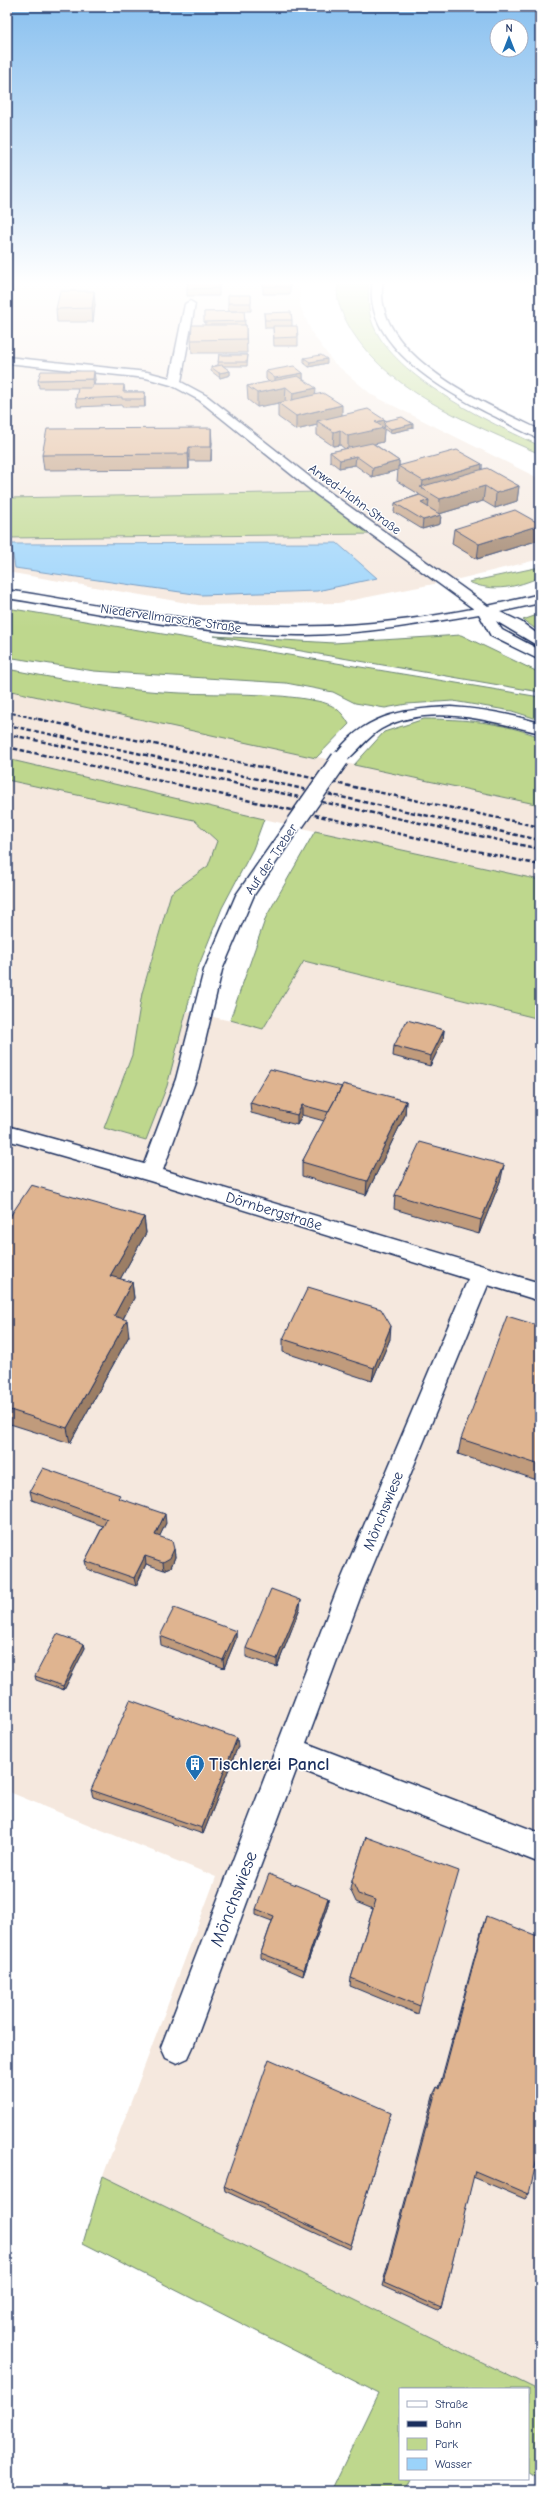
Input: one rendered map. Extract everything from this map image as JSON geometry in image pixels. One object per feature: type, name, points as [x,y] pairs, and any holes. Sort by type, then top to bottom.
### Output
[{"type":"street","name":"Arwed-Hahn-Straße","points":[[200,397],[321,492],[483,609]]},
{"type":"street","points":[[465,397],[491,411],[540,434]]},
{"type":"street","points":[[483,609],[540,585]]},
{"type":"street","name":"Niedervellmarsche Straße","points":[[7,594],[203,625],[296,631],[378,627],[483,609]]},
{"type":"street","points":[[483,609],[514,606],[540,598]]},
{"type":"street","points":[[483,609],[516,625],[540,643]]},
{"type":"street","points":[[483,609],[496,633],[540,656]]},
{"type":"street","name":"Auf der Treber","points":[[152,1174],[186,1079],[213,970],[245,895],[340,759],[365,732],[382,723],[412,714],[442,712],[473,713],[540,728]]},
{"type":"street","name":"Dörnbergstraße","points":[[7,1133],[152,1174],[540,1292]]},
{"type":"street","name":"Mönchswiese","points":[[178,2047],[352,1587],[481,1274]]},
{"type":"street","points":[[290,1751],[540,1848]]},
{"type":"shaded area","points":[[11,397],[375,397],[540,479],[540,559],[459,579],[338,603],[199,605],[7,572],[7,417]]},
{"type":"shaded area","points":[[7,690],[540,805],[540,880],[315,831],[7,759]]},
{"type":"shaded area","points":[[7,780],[194,820],[217,841],[208,866],[171,893],[142,993],[132,1055],[104,1128],[146,1140],[167,1086],[186,1011],[263,1028],[304,961],[540,1019],[540,2391],[103,2176],[216,1877],[7,1791]]},
{"type":"green space","points":[[422,397],[445,397],[496,425],[540,446],[540,454],[485,430]]},
{"type":"green space","points":[[321,492],[379,534],[7,538],[7,498]]},
{"type":"green space","points":[[540,567],[540,577],[514,586],[496,588],[469,582]]},
{"type":"green space","points":[[7,608],[540,697],[540,720],[512,711],[453,701],[407,704],[385,708],[355,703],[333,692],[286,683],[94,671],[7,657]]},
{"type":"green space","points":[[540,614],[540,632],[523,620]]},
{"type":"green space","points":[[461,635],[540,673],[540,692],[214,636],[334,643]]},
{"type":"green space","points":[[7,669],[72,681],[137,690],[181,693],[266,695],[300,698],[323,702],[336,708],[340,711],[349,724],[316,758],[7,690]]},
{"type":"green space","points":[[424,719],[483,722],[511,728],[540,737],[540,805],[354,765],[384,732]]},
{"type":"green space","points":[[7,759],[264,819],[253,849],[222,908],[197,970],[167,1086],[146,1140],[104,1128],[132,1055],[142,993],[171,893],[208,866],[217,841],[194,820],[7,780]]},
{"type":"green space","points":[[315,831],[540,880],[540,1019],[304,961],[263,1029],[230,1020],[266,917]]},
{"type":"green space","points":[[103,2176],[540,2391],[540,2479],[529,2474],[529,2388],[399,2388],[399,2480],[412,2480],[406,2491],[331,2491],[378,2393],[83,2243]]},
{"type":"water","points":[[337,543],[377,578],[317,591],[201,595],[15,568],[11,544]]},
{"type":"building","points":[[76,397],[144,397],[144,399],[122,399],[122,397],[76,399]]},
{"type":"building","points":[[307,397],[329,397],[342,405],[296,416],[278,403]]},
{"type":"building","points":[[368,409],[385,420],[375,422],[384,428],[348,436],[340,430],[334,432],[317,421]]},
{"type":"building","points":[[402,417],[413,424],[391,429],[384,425],[385,421]]},
{"type":"building","points":[[211,428],[211,447],[189,447],[188,454],[42,455],[47,429]]},
{"type":"building","points":[[372,443],[399,461],[373,468],[356,456],[340,460],[330,452]]},
{"type":"building","points":[[457,450],[482,464],[423,481],[398,466]]},
{"type":"building","points":[[487,468],[519,486],[496,493],[485,486],[440,499],[420,487]]},
{"type":"building","points":[[420,495],[429,500],[421,503],[441,515],[423,520],[395,503]]},
{"type":"building","points":[[515,510],[540,525],[479,544],[454,529]]},
{"type":"building","points":[[407,1020],[444,1030],[431,1056],[394,1046]]},
{"type":"building","points":[[270,1069],[342,1087],[328,1112],[302,1105],[297,1115],[250,1103]]},
{"type":"building","points":[[343,1084],[406,1101],[367,1181],[302,1162]]},
{"type":"building","points":[[420,1142],[504,1165],[481,1220],[395,1195]]},
{"type":"building","points":[[31,1185],[144,1217],[110,1276],[132,1282],[114,1316],[127,1320],[67,1428],[7,1409],[7,1221]]},
{"type":"building","points":[[308,1287],[381,1309],[391,1326],[374,1368],[283,1339]]},
{"type":"building","points":[[507,1316],[540,1326],[540,1465],[461,1439]]},
{"type":"building","points":[[43,1468],[120,1495],[118,1498],[165,1514],[155,1535],[172,1541],[174,1549],[170,1558],[163,1562],[145,1556],[134,1578],[85,1561],[107,1519],[30,1491]]},
{"type":"building","points":[[271,1589],[301,1600],[277,1659],[246,1648]]},
{"type":"building","points":[[174,1608],[236,1631],[223,1660],[160,1636]]},
{"type":"building","points":[[57,1634],[84,1644],[63,1686],[35,1676]]},
{"type":"building","points":[[130,1700],[237,1738],[202,1828],[91,1790]]},
{"type":"building","points":[[366,1837],[459,1871],[420,2006],[351,1978],[376,1900],[358,1894],[352,1881]]},
{"type":"building","points":[[269,1874],[328,1898],[304,1970],[261,1953],[274,1916],[256,1909]]},
{"type":"building","points":[[486,1916],[540,1937],[540,2146],[529,2194],[475,2171],[441,2308],[384,2283],[437,2087],[440,2089]]},
{"type":"building","points":[[269,2059],[391,2112],[351,2245],[224,2186]]},
{"type":"railway","points":[[7,712],[43,720]]},
{"type":"railway","points":[[38,719],[540,827]]},
{"type":"railway","points":[[7,725],[540,840]]},
{"type":"railway","points":[[7,734],[540,849]]},
{"type":"railway","points":[[7,747],[540,865]]},
{"type":"place","name":"Tischlerei Pancl","points":[[195,1781]]}]
